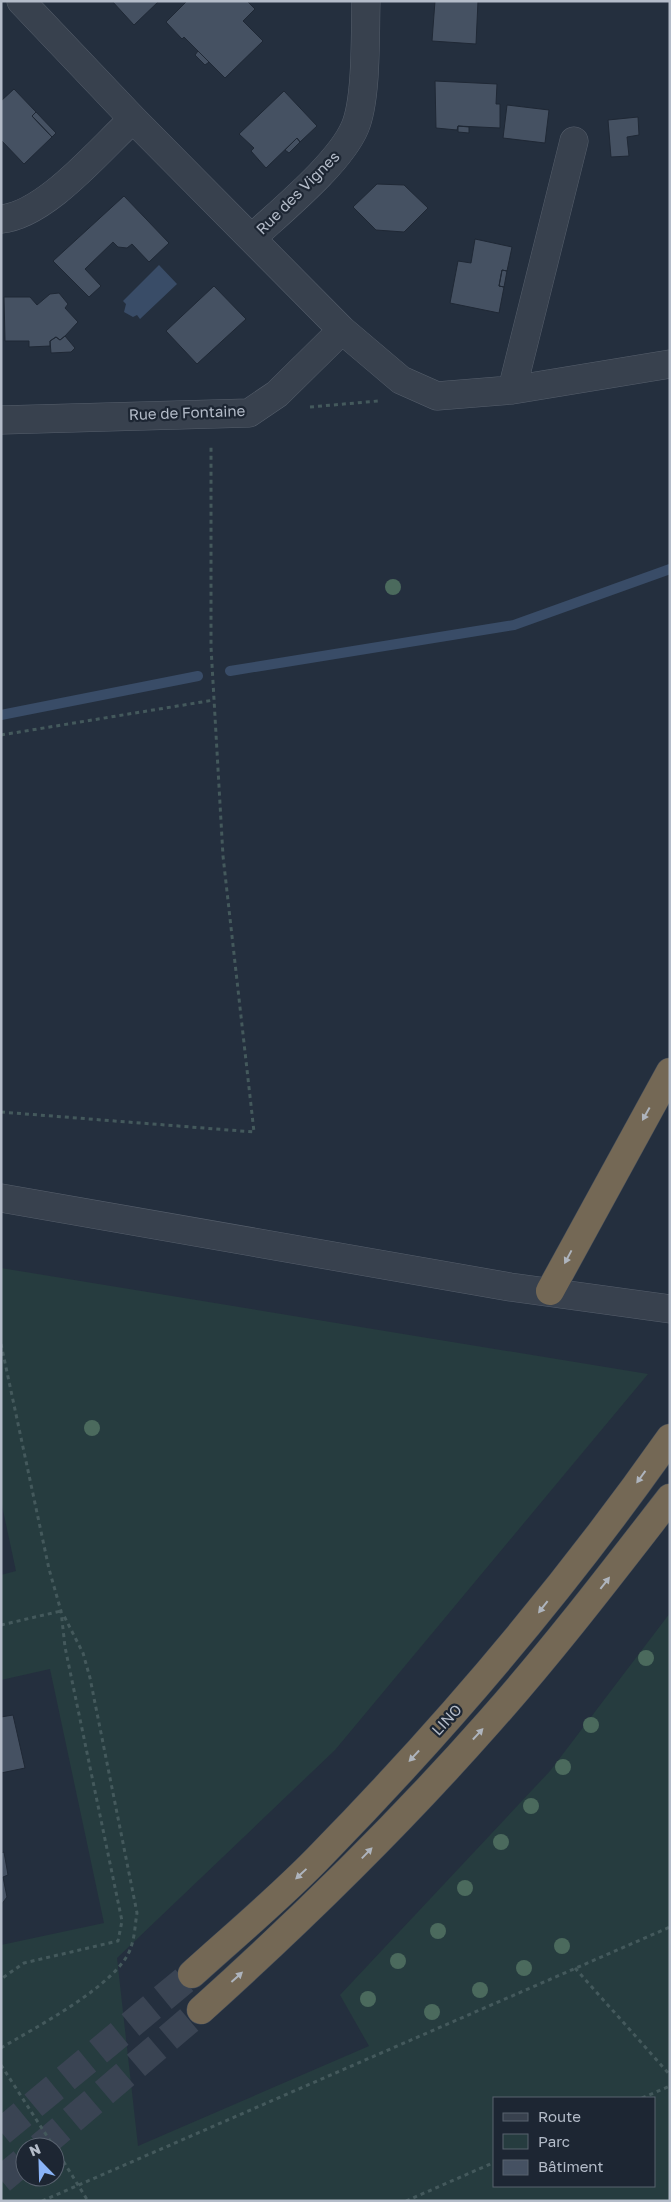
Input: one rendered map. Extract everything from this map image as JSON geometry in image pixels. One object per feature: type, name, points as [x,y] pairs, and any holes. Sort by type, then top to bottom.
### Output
[{"type":"highway","points":[[550,1292],[670,1072]]},
{"type":"highway","name":"LINO","points":[[192,1974],[322,1854],[463,1704],[592,1544],[670,1438]]},
{"type":"highway","points":[[201,2010],[349,1870],[476,1736],[554,1646],[670,1498]]},
{"type":"street","points":[[21,1],[133,119],[342,330],[401,380],[437,396],[512,390],[670,364]]},
{"type":"street","name":"Rue des Vignes","points":[[252,238],[340,153],[356,126],[361,102],[366,1]]},
{"type":"street","points":[[1,218],[14,218],[48,200],[133,119]]},
{"type":"street","points":[[512,390],[555,210],[574,142]]},
{"type":"street","name":"Rue de Fontaine","points":[[1,420],[249,413],[277,394],[342,330]]},
{"type":"street","points":[[1,1198],[510,1287],[670,1309]]},
{"type":"path","points":[[308,408],[387,400]]},
{"type":"path","points":[[1,1112],[254,1132],[223,856],[211,647],[211,414]]},
{"type":"path","points":[[1,735],[214,700]]},
{"type":"path","points":[[1,1344],[49,1569],[61,1611],[65,1648],[122,1921],[118,1941],[24,1964],[1,1979]]},
{"type":"path","points":[[1,1626],[61,1611]]},
{"type":"path","points":[[1,2048],[90,1993],[118,1967],[131,1948],[137,1913],[90,1678],[83,1653],[61,1611]]},
{"type":"path","points":[[42,2201],[670,1927]]},
{"type":"path","points":[[575,1968],[670,2075]]},
{"type":"path","points":[[1,2065],[48,2137]]},
{"type":"path","points":[[644,2097],[670,2086]]},
{"type":"path","points":[[65,2163],[88,2201]]},
{"type":"path","points":[[406,2201],[493,2163]]},
{"type":"green space","points":[[1,1268],[648,1374],[335,1750],[117,1958],[138,2146],[369,2046],[340,1995],[550,1771],[670,1613],[670,2201],[1,2201],[1,1945],[104,1923],[50,1669],[1,1680],[1,1575],[16,1571],[1,1501]]},
{"type":"water","points":[[159,265],[177,284],[140,319],[137,315],[133,317],[124,312],[126,304],[123,301]]},
{"type":"building","points":[[112,1],[159,1],[134,25]]},
{"type":"building","points":[[187,1],[247,1],[255,9],[243,21],[263,41],[225,78],[184,37],[182,39],[166,22]]},
{"type":"building","points":[[435,1],[478,1],[476,44],[432,41]]},
{"type":"building","points":[[198,51],[209,62],[205,65],[195,55]]},
{"type":"building","points":[[435,81],[497,84],[496,104],[500,104],[500,128],[458,126],[457,130],[436,128]]},
{"type":"building","points":[[14,89],[36,112],[32,116],[52,137],[24,164],[1,140],[1,101]]},
{"type":"building","points":[[284,91],[317,126],[300,142],[297,138],[266,168],[251,151],[254,148],[239,134]]},
{"type":"building","points":[[507,105],[549,110],[545,143],[503,138]]},
{"type":"building","points":[[36,112],[56,133],[52,137],[32,116]]},
{"type":"building","points":[[638,117],[639,135],[627,137],[629,156],[611,157],[608,120]]},
{"type":"building","points":[[458,126],[469,127],[469,133],[458,132]]},
{"type":"building","points":[[297,138],[300,142],[289,153],[285,150]]},
{"type":"building","points":[[377,184],[404,185],[428,208],[404,232],[376,230],[353,207]]},
{"type":"building","points":[[124,196],[169,243],[149,262],[132,244],[127,248],[118,247],[113,242],[85,269],[101,286],[89,297],[53,261]]},
{"type":"building","points":[[475,239],[512,247],[507,271],[502,270],[499,286],[504,287],[499,313],[450,303],[458,261],[471,263]]},
{"type":"building","points":[[502,270],[507,271],[504,287],[499,286]]},
{"type":"building","points":[[214,286],[246,319],[197,364],[166,331]]},
{"type":"building","points":[[59,293],[68,304],[65,308],[78,322],[65,336],[60,340],[56,337],[50,341],[50,346],[29,347],[29,341],[5,341],[4,297],[30,297],[37,305],[50,294]]},
{"type":"building","points":[[65,336],[75,348],[71,352],[51,353],[50,341],[56,337],[60,340]]},
{"type":"building","points":[[13,1715],[25,1768],[1,1773],[1,1717]]},
{"type":"building","points":[[4,1852],[8,1875],[3,1877],[7,1897],[1,1905],[1,1853]]},
{"type":"waterway","points":[[230,671],[514,625],[670,569]]},
{"type":"waterway","points":[[1,715],[198,676]]},
{"type":"tunnel","points":[[1,2132],[192,1974]]},
{"type":"tunnel","points":[[52,2137],[201,2010]]},
{"type":"tunnel","points":[[1,2180],[15,2168]]}]
